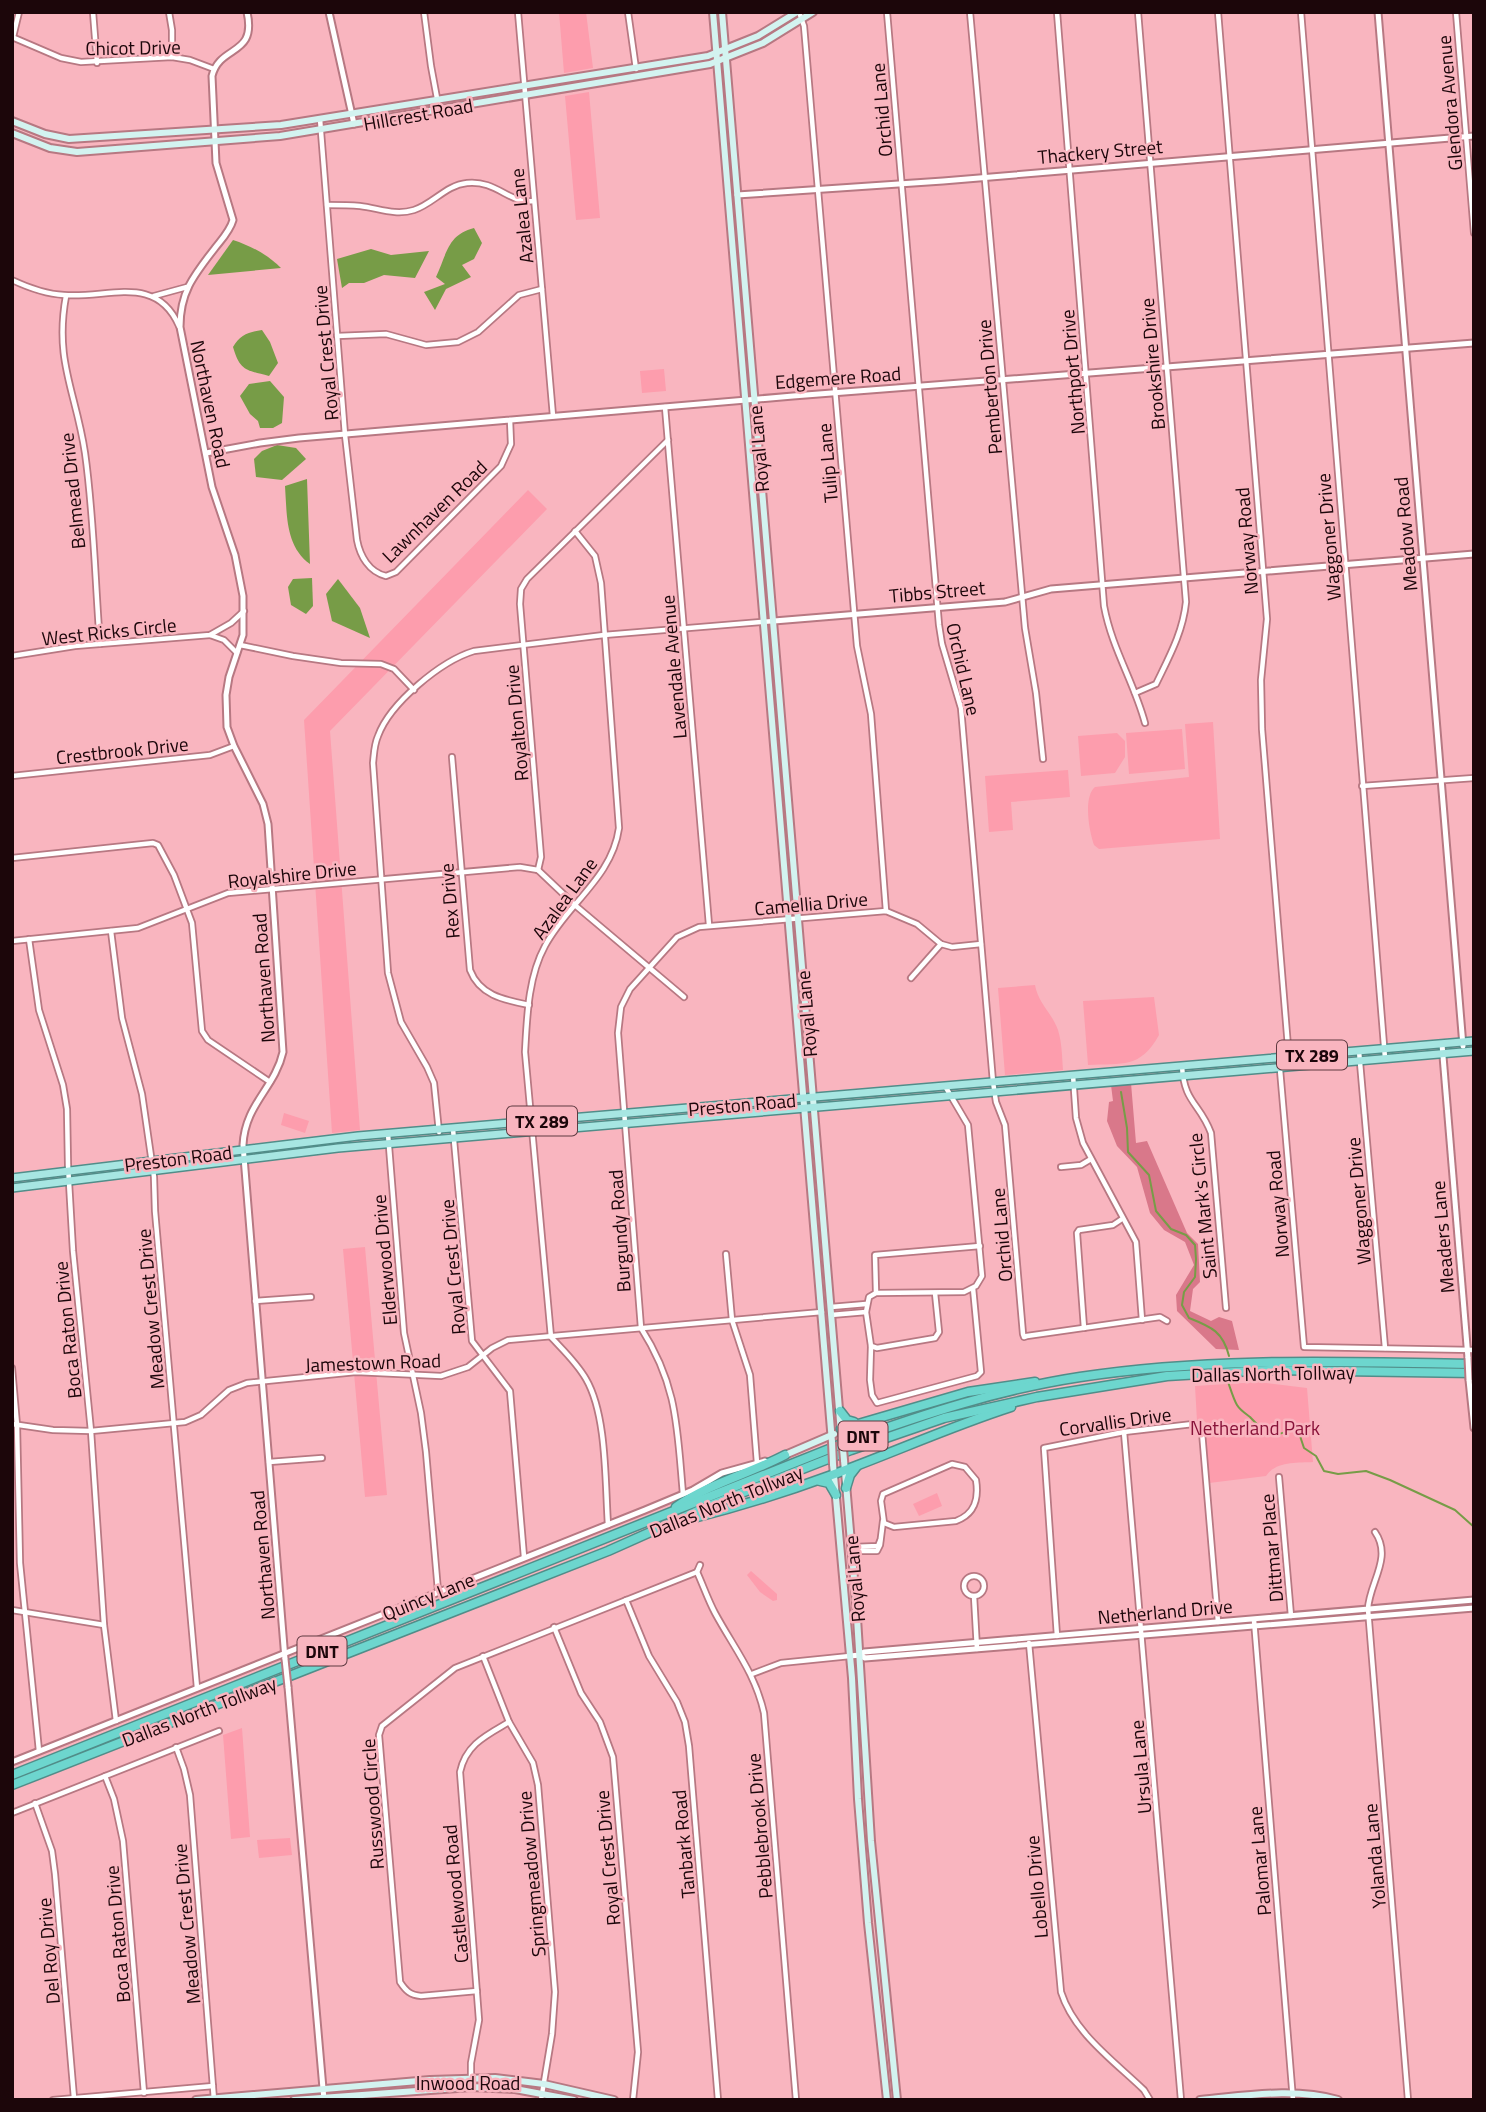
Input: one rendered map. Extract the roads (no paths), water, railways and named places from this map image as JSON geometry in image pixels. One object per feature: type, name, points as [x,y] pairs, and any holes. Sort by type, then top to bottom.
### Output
[{"type":"highway","name":"Dallas North Tollway","points":[[12,1775],[849,1441],[970,1402],[1069,1379],[1163,1367],[1242,1362],[1471,1361]]},
{"type":"highway","name":"Dallas North Tollway","points":[[12,1784],[582,1561],[711,1505],[887,1436],[954,1415],[1135,1379],[1235,1371],[1472,1376]]},
{"type":"highway","points":[[841,1433],[857,1422],[968,1392],[1069,1379]]},
{"type":"highway","points":[[668,1524],[746,1504],[817,1480],[1037,1397]]},
{"type":"highway","points":[[840,1411],[847,1420],[857,1422]]},
{"type":"highway","points":[[665,1515],[713,1485],[765,1466],[785,1455]]},
{"type":"highway","points":[[846,1488],[850,1475],[859,1464]]},
{"type":"highway","points":[[817,1480],[830,1483],[836,1495]]},
{"type":"main road","name":"Royal Lane","points":[[713,12],[846,1601],[864,1866],[887,2100]]},
{"type":"main road","name":"Royal Lane","points":[[722,12],[852,1547],[873,1865],[897,2100]]},
{"type":"main road","name":"Hillcrest Road","points":[[12,121],[45,134],[69,139],[214,131],[351,115],[717,53],[800,15],[813,12]]},
{"type":"main road","name":"Hillcrest Road","points":[[12,133],[50,148],[77,152],[214,142],[321,129],[718,62],[759,46],[800,15]]},
{"type":"main road","points":[[736,293],[746,293]]},
{"type":"main road","points":[[754,511],[764,510]]},
{"type":"main road","points":[[776,777],[786,776]]},
{"type":"main road","name":"Preston Road","points":[[12,1178],[388,1133],[1474,1041]]},
{"type":"main road","name":"Preston Road","points":[[12,1188],[338,1148],[1474,1051]]},
{"type":"main road","points":[[900,1090],[900,1099]]},
{"type":"main road","points":[[711,1107],[713,1116]]},
{"type":"main road","points":[[672,1110],[673,1119]]},
{"type":"main road","points":[[338,1138],[338,1148]]},
{"type":"main road","points":[[810,1177],[820,1176]]},
{"type":"main road","points":[[812,1201],[822,1200]]},
{"type":"main road","points":[[817,1265],[827,1264]]},
{"type":"main road","points":[[822,1312],[831,1311]]},
{"type":"main road","name":"Quincy Lane","points":[[785,1455],[841,1433]]},
{"type":"main road","points":[[841,1547],[852,1547]]},
{"type":"main road","points":[[846,1601],[856,1602]]},
{"type":"main road","points":[[855,1745],[864,1745]]},
{"type":"main road","points":[[864,1866],[873,1865]]},
{"type":"main road","points":[[879,2016],[888,2015]]},
{"type":"main road","name":"Inwood Road","points":[[196,2100],[471,2078],[544,2084],[614,2100]]},
{"type":"main road","name":"Inwood Road","points":[[294,2100],[471,2087],[515,2088],[542,2096],[573,2100]]},
{"type":"main road","points":[[1200,2100],[1292,2096],[1338,2100]]},
{"type":"street","points":[[13,37],[19,12]]},
{"type":"street","points":[[93,12],[97,63]]},
{"type":"street","points":[[169,12],[172,57]]},
{"type":"street","points":[[214,69],[221,60],[244,44],[249,27],[247,12]]},
{"type":"street","points":[[329,12],[354,124]]},
{"type":"street","points":[[424,12],[440,110]]},
{"type":"street","name":"Azalea Lane","points":[[518,12],[553,416]]},
{"type":"street","points":[[628,12],[637,77]]},
{"type":"street","name":"Orchid Lane","points":[[887,12],[938,607],[942,644],[961,708],[993,1082],[1005,1125],[1024,1337],[1084,1328]]},
{"type":"street","name":"Pemberton Drive","points":[[970,12],[1027,649],[1039,713],[1042,759]]},
{"type":"street","name":"Northport Drive","points":[[1057,12],[1102,585],[1108,627],[1145,723]]},
{"type":"street","name":"Brookshire Drive","points":[[1135,693],[1156,684],[1176,644],[1185,614],[1138,12]]},
{"type":"street","name":"Norway Road","points":[[1218,12],[1267,619],[1261,680],[1262,729],[1290,1067]]},
{"type":"street","name":"Waggoner Drive","points":[[1301,12],[1385,1059]]},
{"type":"street","name":"Meadow Road","points":[[1378,12],[1463,1052]]},
{"type":"street","name":"Glendora Avenue","points":[[1456,12],[1474,233]]},
{"type":"street","name":"Tulip Lane","points":[[800,15],[818,189],[854,614],[859,658],[871,714],[886,911]]},
{"type":"street","name":"Chicot Drive","points":[[13,37],[70,60],[97,63],[172,57],[214,69]]},
{"type":"street","name":"Northaven Road","points":[[214,69],[214,142],[218,171],[233,220],[227,233],[187,287],[182,302],[180,327],[216,502],[235,555],[244,610],[240,645],[229,677],[225,703],[227,727],[266,814],[284,1046],[278,1068],[248,1116],[243,1150],[324,2098]]},
{"type":"street","name":"Royal Crest Drive","points":[[320,119],[345,435],[358,547],[366,562],[381,575]]},
{"type":"street","name":"Thackery Street","points":[[728,196],[1474,136]]},
{"type":"street","points":[[327,205],[350,205],[391,212],[408,211],[423,206],[449,189],[465,183],[488,185],[517,200],[533,201]]},
{"type":"street","points":[[12,280],[44,292],[66,296],[121,292],[153,296],[187,287]]},
{"type":"street","points":[[337,336],[386,334],[426,345],[458,342],[478,332],[519,295],[542,289]]},
{"type":"street","name":"Belmead Drive","points":[[66,296],[61,344],[86,457],[100,644]]},
{"type":"street","points":[[153,296],[170,310],[180,327]]},
{"type":"street","name":"Edgemere Road","points":[[206,453],[260,443],[553,416],[1474,343]]},
{"type":"street","name":"Lavendale Avenue","points":[[665,407],[709,925]]},
{"type":"street","name":"Lawnhaven Road","points":[[381,575],[396,572],[501,466],[511,444],[510,420]]},
{"type":"street","name":"Royalton Drive","points":[[538,870],[541,857],[520,604],[523,584],[668,440]]},
{"type":"street","name":"Azalea Lane","points":[[551,1337],[525,1052],[529,1005],[534,976],[544,946],[605,867],[614,849],[619,828],[598,563],[592,550],[575,531]]},
{"type":"street","name":"Tibbs Street","points":[[414,690],[431,673],[458,656],[486,649],[604,635],[1005,602],[1051,589],[1474,554]]},
{"type":"street","name":"West Ricks Circle","points":[[12,656],[100,644],[210,635],[232,623],[244,610]]},
{"type":"street","points":[[210,635],[223,640],[237,653]]},
{"type":"street","points":[[240,645],[329,662],[381,664],[394,669],[414,690],[386,720],[375,743],[373,763],[391,990],[401,1022],[431,1074],[436,1092],[440,1139]]},
{"type":"street","name":"Crestbrook Drive","points":[[12,776],[211,755],[234,747]]},
{"type":"street","name":"Rex Drive","points":[[452,757],[472,976],[483,990],[496,997],[529,1005]]},
{"type":"street","points":[[1362,786],[1474,778]]},
{"type":"street","points":[[12,858],[153,843],[161,848],[193,930],[202,1031],[208,1040],[270,1082]]},
{"type":"street","name":"Royalshire Drive","points":[[12,941],[138,928],[228,893],[520,867],[538,870]]},
{"type":"street","points":[[538,870],[684,998]]},
{"type":"street","name":"Camellia Drive","points":[[650,968],[677,937],[690,929],[709,925],[886,911],[917,924],[941,944]]},
{"type":"street","name":"Meadow Crest Drive","points":[[111,931],[119,1002],[142,1094],[153,1171],[197,1688]]},
{"type":"street","name":"Boca Raton Drive","points":[[29,940],[39,1010],[63,1086],[67,1110],[68,1171],[76,1283],[91,1431],[104,1625],[116,1721]]},
{"type":"street","points":[[911,978],[941,944],[952,947],[981,944]]},
{"type":"street","name":"Burgundy Road","points":[[650,968],[630,989],[619,1015],[624,1114],[641,1328],[670,1385],[676,1417],[683,1494]]},
{"type":"street","name":"Meaders Lane","points":[[1441,1044],[1471,1361],[1474,1428]]},
{"type":"street","name":"Waggoner Drive","points":[[1359,1051],[1385,1348]]},
{"type":"street","name":"Norway Road","points":[[1279,1058],[1304,1348],[1385,1348]]},
{"type":"street","name":"Saint Mark's Circle","points":[[1182,1066],[1188,1098],[1206,1119],[1211,1133],[1226,1308]]},
{"type":"street","points":[[1069,1075],[1077,1124],[1091,1159],[1107,1184],[1122,1219],[1136,1242],[1142,1320]]},
{"type":"street","points":[[945,1086],[968,1125],[982,1276],[973,1289],[964,1293],[876,1293],[869,1297],[866,1312],[871,1346],[871,1387],[877,1403],[977,1376],[981,1369],[973,1289]]},
{"type":"street","name":"Royal Crest Drive","points":[[453,1129],[472,1341],[506,1385],[511,1398],[524,1557]]},
{"type":"street","name":"Elderwood Drive","points":[[388,1133],[404,1333],[421,1413],[438,1591]]},
{"type":"street","points":[[1061,1167],[1081,1166],[1091,1159]]},
{"type":"street","points":[[1122,1219],[1113,1225],[1079,1230],[1077,1233],[1084,1328],[1160,1317],[1167,1321]]},
{"type":"street","points":[[876,1293],[875,1255],[980,1246]]},
{"type":"street","points":[[726,1254],[732,1320],[750,1375],[757,1463]]},
{"type":"street","points":[[871,1346],[877,1348],[935,1338],[939,1332],[935,1293]]},
{"type":"street","points":[[255,1301],[311,1297]]},
{"type":"street","points":[[831,1311],[866,1304]]},
{"type":"street","points":[[831,1311],[866,1312]]},
{"type":"street","name":"Jamestown Road","points":[[14,1425],[91,1431],[174,1423],[201,1415],[223,1395],[238,1386],[356,1372],[449,1374],[468,1367],[503,1342],[822,1312]]},
{"type":"street","points":[[551,1337],[580,1370],[596,1403],[608,1525]]},
{"type":"street","points":[[1385,1348],[1470,1350]]},
{"type":"street","points":[[12,1368],[19,1549],[39,1751]]},
{"type":"street","name":"Corvallis Drive","points":[[1057,1636],[1043,1451],[1047,1446],[1124,1432],[1193,1424],[1202,1432],[1218,1622]]},
{"type":"street","name":"Ursula Lane","points":[[1124,1432],[1181,2100]]},
{"type":"street","name":"Quincy Lane","points":[[12,1762],[285,1651],[608,1525],[683,1494],[722,1473],[785,1455]]},
{"type":"street","points":[[269,1462],[322,1458]]},
{"type":"street","points":[[852,1547],[857,1551],[874,1553],[879,1550],[883,1494],[952,1464],[965,1467],[976,1480],[976,1504],[965,1518],[894,1527],[890,1527],[882,1519]]},
{"type":"street","name":"Dittmar Place","points":[[1279,1476],[1291,1616]]},
{"type":"street","points":[[1368,1613],[1368,1595],[1379,1574],[1382,1552],[1381,1541],[1375,1532]]},
{"type":"street","points":[[697,1572],[701,1565]]},
{"type":"street","name":"Russwood Circle","points":[[478,1991],[421,1996],[405,1990],[400,1982],[379,1735],[385,1722],[456,1668],[697,1572]]},
{"type":"street","name":"Pebblebrook Drive","points":[[697,1572],[714,1611],[752,1674],[764,1713],[796,2100]]},
{"type":"street","points":[[971,1576],[977,1576],[985,1584],[983,1591],[974,1596],[964,1588],[965,1581],[971,1576]]},
{"type":"street","points":[[974,1596],[977,1646]]},
{"type":"street","name":"Tanbark Road","points":[[626,1600],[649,1656],[672,1692],[685,1722],[718,2100]]},
{"type":"street","name":"Netherland Drive","points":[[752,1674],[781,1663],[860,1655],[865,1658],[946,1648],[1368,1613],[1474,1600]]},
{"type":"street","name":"Netherland Drive","points":[[1198,1627],[1218,1622],[1254,1623],[1291,1616],[1474,1608]]},
{"type":"street","points":[[12,1610],[104,1625]]},
{"type":"street","name":"Yolanda Lane","points":[[1368,1613],[1408,2100]]},
{"type":"street","name":"Palomar Lane","points":[[1254,1623],[1292,2096]]},
{"type":"street","name":"Royal Crest Drive","points":[[554,1628],[581,1693],[600,1722],[613,1757],[638,2052],[633,2100]]},
{"type":"street","name":"Netherland Drive","points":[[1029,1641],[1057,1636],[1086,1637]]},
{"type":"street","name":"Lobello Drive","points":[[1029,1641],[1061,1992],[1072,2019],[1144,2090],[1150,2100]]},
{"type":"street","name":"Springmeadow Drive","points":[[483,1656],[509,1722],[533,1763],[538,1785],[555,1992],[542,2096]]},
{"type":"street","name":"Castlewood Road","points":[[471,2087],[471,2063],[479,2020],[478,1991],[460,1772],[468,1749],[478,1739],[509,1722]]},
{"type":"street","points":[[12,1813],[219,1731]]},
{"type":"street","name":"Meadow Crest Drive","points":[[176,1747],[190,1795],[214,2099]]},
{"type":"street","name":"Boca Raton Drive","points":[[105,1776],[114,1799],[123,1841],[144,2093]]},
{"type":"street","name":"Del Roy Drive","points":[[35,1803],[49,1842],[55,1874],[74,2098]]},
{"type":"street","points":[[53,2100],[213,2086]]},
{"type":"waterway","points":[[1121,1092],[1128,1152],[1149,1175],[1156,1211],[1171,1229],[1186,1235],[1195,1245],[1195,1277],[1184,1292],[1182,1305],[1189,1318],[1220,1336],[1229,1356]]},
{"type":"waterway","points":[[1227,1379],[1241,1410],[1269,1433],[1279,1434],[1292,1428],[1298,1430],[1304,1448],[1316,1456],[1324,1471],[1338,1474],[1366,1471],[1455,1510],[1474,1527]]},
{"type":"park label","name":"Netherland Park","points":[[1255,1427]]}]
